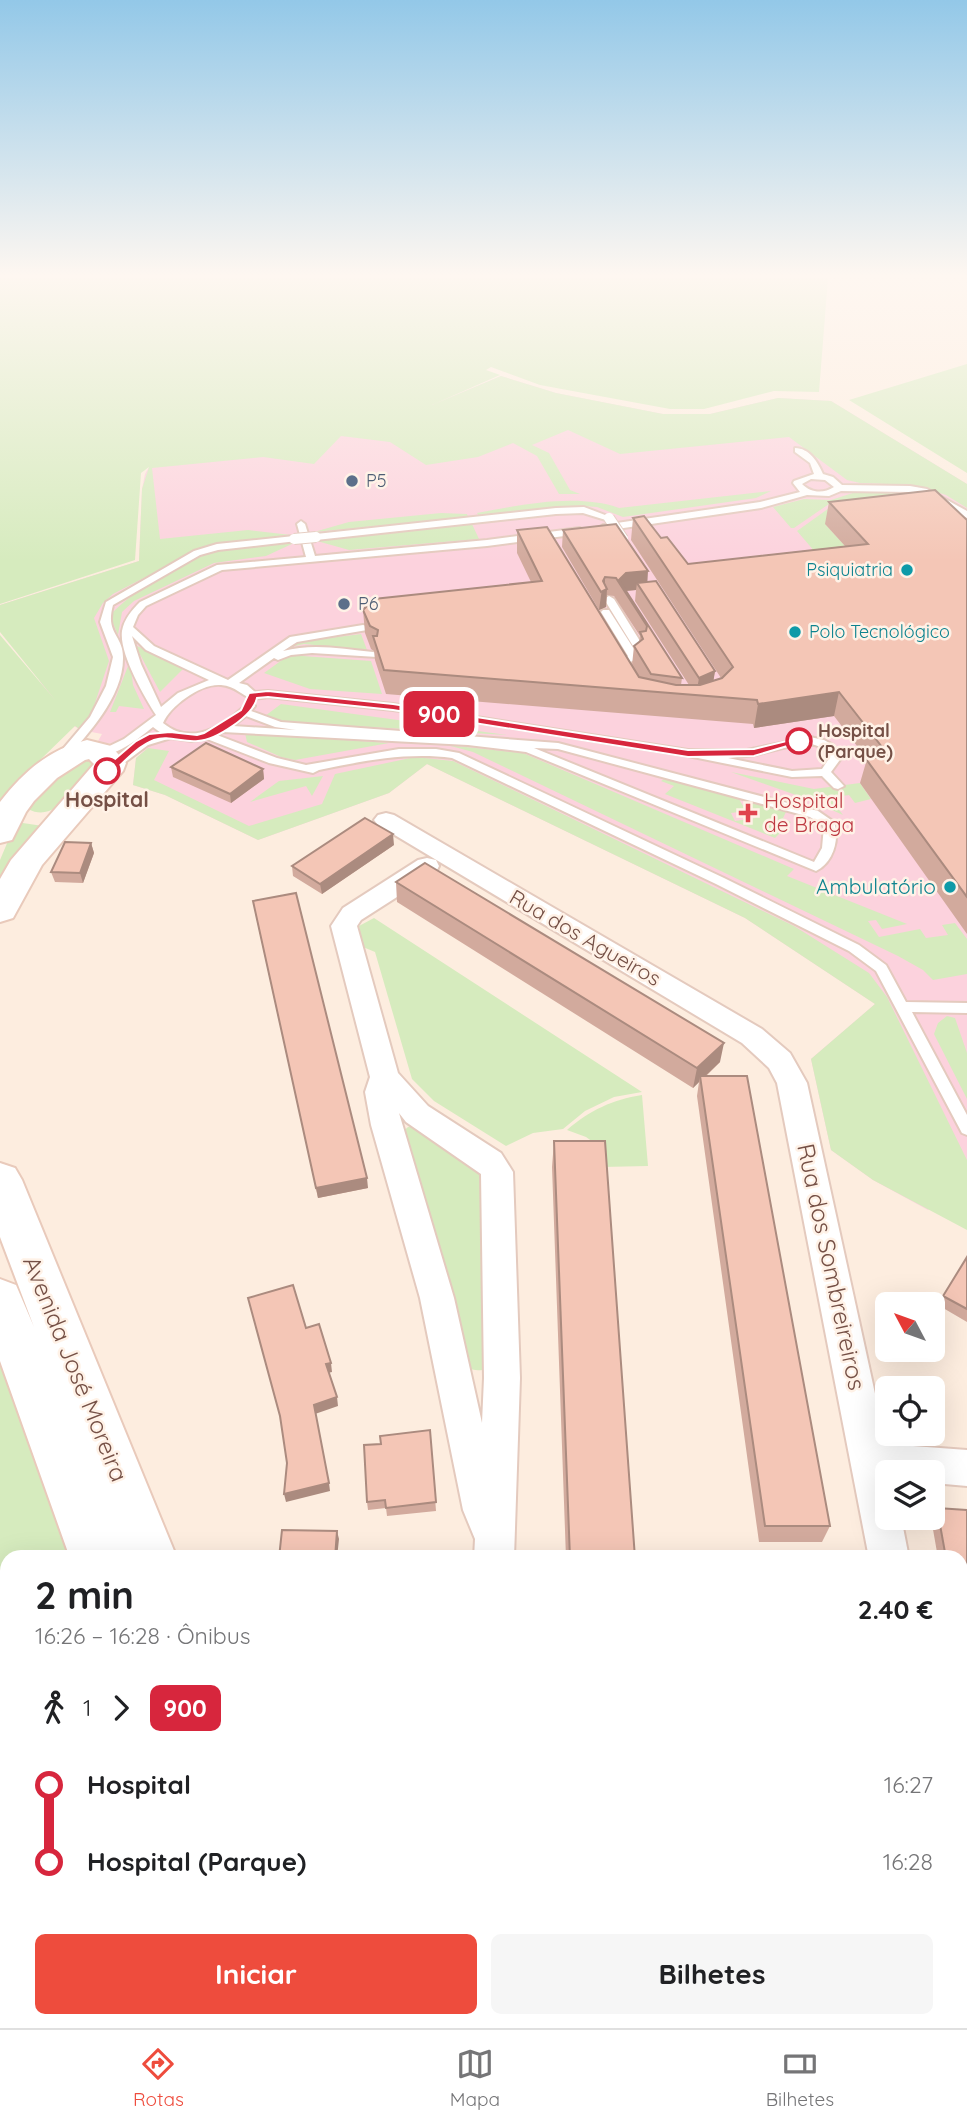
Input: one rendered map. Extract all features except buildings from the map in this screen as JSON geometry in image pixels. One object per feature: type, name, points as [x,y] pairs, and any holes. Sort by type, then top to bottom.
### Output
[{"type":"street","points":[[0,910],[28,860],[63,818],[97,752],[81,751],[61,758],[7,819]]},
{"type":"street","points":[[7,819],[16,813],[31,821],[63,818]]},
{"type":"street","name":"Rua dos Agueiros","points":[[386,820],[752,1036],[780,1061]]},
{"type":"street","points":[[444,855],[352,914],[344,926],[385,1077],[380,1092],[402,1119],[490,1162],[497,1172],[502,1378],[494,1548]]},
{"type":"street","name":"Rua dos Sombreireiros","points":[[780,1061],[792,1083],[872,1461],[888,1550]]},
{"type":"street","points":[[402,1119],[482,1510],[494,1548]]},
{"type":"street","name":"Avenida José Moreira","points":[[0,1180],[147,1550]]},
{"type":"street","name":"Avenida José Moreira","points":[[0,1298],[94,1550]]},
{"type":"street","points":[[455,1383],[502,1378]]},
{"type":"street","points":[[872,1461],[967,1468]]},
{"type":"lane","points":[[798,450],[814,462],[819,476]]},
{"type":"lane","points":[[839,488],[834,481],[819,476],[798,481],[799,488],[808,492],[830,494],[839,488],[910,489],[927,492],[967,515]]},
{"type":"lane","points":[[170,735],[157,724],[159,715],[150,700],[127,636],[134,612],[143,604],[220,568],[530,538],[761,505],[808,492]]},
{"type":"lane","points":[[97,752],[118,655],[107,632],[104,618],[109,604],[197,553],[217,547],[294,539],[537,521],[584,510],[609,518],[630,551]]},
{"type":"lane","points":[[537,521],[554,548]]},
{"type":"lane","points":[[300,524],[311,559]]},
{"type":"lane","points":[[625,597],[603,600],[638,646]]},
{"type":"lane","points":[[606,612],[634,657],[622,664]]},
{"type":"lane","points":[[97,752],[128,741],[192,690],[224,682],[294,639],[363,628]]},
{"type":"lane","points":[[130,629],[150,648],[224,682],[243,687],[253,695],[393,707],[688,753],[792,774],[825,772]]},
{"type":"lane","points":[[243,687],[275,659],[289,652],[303,650],[373,655]]},
{"type":"lane","points":[[616,654],[629,675]]},
{"type":"lane","points":[[97,752],[140,743],[153,737],[170,735],[197,738],[208,735],[222,729],[245,712],[253,695]]},
{"type":"lane","points":[[222,729],[468,742],[528,749],[816,867],[828,854],[830,825],[814,814],[558,746],[513,740],[279,725],[245,712]]},
{"type":"lane","points":[[208,735],[268,761],[323,772],[421,751],[455,755],[854,948],[881,968],[967,1129]]},
{"type":"lane","points":[[688,753],[754,752],[803,740],[818,741],[831,748],[836,757],[825,772]]},
{"type":"lane","points":[[825,772],[838,786]]},
{"type":"lane","points":[[903,1007],[967,1008]]},
{"type":"shaded area","name":"Hospital de Braga","points":[[501,376],[556,393],[663,414],[710,414],[778,398],[831,401],[967,484],[967,1215],[940,1202],[928,1210],[873,1180],[831,1150],[811,1059],[875,1004],[745,918],[427,764],[389,793],[258,840],[165,795],[133,785],[136,758],[147,748],[121,742],[101,744],[98,741],[102,734],[74,726],[41,683],[0,605],[139,561],[142,489],[149,467],[182,448],[322,412],[417,411]]},
{"type":"green space","points":[[0,373],[493,373],[500,375],[432,405],[501,376],[556,393],[663,414],[710,414],[778,398],[831,401],[967,484],[967,508],[946,495],[914,485],[847,480],[789,437],[620,454],[568,430],[532,445],[549,453],[570,490],[580,494],[559,494],[537,456],[513,443],[478,457],[426,465],[390,442],[341,436],[314,464],[263,457],[152,468],[160,539],[248,530],[291,535],[203,547],[113,594],[103,603],[94,618],[109,661],[92,712],[81,730],[75,726],[0,799],[0,635],[56,701],[0,632],[0,605],[139,561],[142,489],[149,467],[141,473],[135,560],[0,604]]},
{"type":"green space","points":[[506,373],[821,373],[819,392],[774,391],[704,409],[670,409],[540,385]]},
{"type":"green space","points":[[939,373],[967,373],[967,473],[849,400]]},
{"type":"green space","points":[[771,491],[756,498],[623,517],[597,507],[583,506],[479,516],[477,513],[548,502],[585,501],[619,508]]},
{"type":"green space","points":[[859,491],[909,492],[923,495],[829,504],[794,528],[791,528],[773,507],[804,499],[831,500]]},
{"type":"green space","points":[[832,506],[826,525],[868,571],[834,574],[797,531]]},
{"type":"green space","points":[[441,513],[467,514],[468,517],[314,532],[349,522]]},
{"type":"green space","points":[[472,524],[479,539],[349,550],[317,541]]},
{"type":"green space","points":[[294,543],[266,556],[214,563],[134,601],[122,612],[118,635],[112,621],[113,612],[134,594],[173,569],[222,550]]},
{"type":"green space","points":[[361,634],[367,650],[304,644],[286,648],[291,643]]},
{"type":"green space","points":[[135,645],[184,668],[160,692]]},
{"type":"green space","points":[[289,655],[371,661],[382,694],[310,689],[264,673]]},
{"type":"green space","points":[[130,661],[133,685],[144,709],[119,706],[116,712],[110,712]]},
{"type":"green space","points":[[281,704],[507,735],[284,722],[265,716]]},
{"type":"green space","points":[[245,733],[389,743],[295,760],[281,757],[247,742]]},
{"type":"green space","points":[[447,745],[523,753],[794,869],[787,876],[907,924],[882,929],[876,920],[868,921],[879,937],[920,929],[926,938],[948,935],[942,925],[955,923],[967,939],[967,974],[933,980],[923,970],[898,956],[473,752]]},
{"type":"green space","points":[[148,748],[169,751],[154,780],[249,826],[322,804],[335,774],[415,757],[453,761],[794,926],[869,973],[887,997],[967,1160],[967,1230],[873,1180],[831,1150],[811,1059],[875,1004],[745,918],[427,764],[389,793],[258,840],[165,795],[133,785],[136,758]]},
{"type":"green space","points":[[82,759],[95,763],[58,806],[39,812],[26,807],[63,767]]},
{"type":"green space","points":[[731,772],[814,789],[860,783],[871,799],[855,803],[849,795],[830,798],[843,815],[810,800]]},
{"type":"green space","points":[[323,776],[312,796],[306,786],[250,802],[279,781]]},
{"type":"green space","points":[[664,779],[739,799],[746,811],[731,813],[735,821],[756,818],[745,801],[786,812],[783,818],[791,822],[775,838],[665,794],[674,786],[661,781]]},
{"type":"green space","points":[[16,822],[43,826],[0,884],[0,860]]},
{"type":"green space","points":[[374,918],[642,1092],[614,1097],[585,1111],[563,1129],[533,1133],[506,1146],[434,1101],[412,1079],[375,952],[363,947],[359,926]]},
{"type":"green space","points":[[947,1016],[955,1018],[967,1053],[967,1099],[934,1034],[938,1023]]},
{"type":"green space","points":[[642,1095],[648,1166],[602,1167],[600,1147],[586,1137],[567,1130],[602,1107]]},
{"type":"green space","points":[[420,1125],[487,1178],[488,1369],[471,1369],[458,1358],[468,1356],[399,1135],[408,1127]]},
{"type":"green space","points":[[0,1344],[74,1550],[0,1550]]},
{"type":"bus line","name":"900","points":[[107,771],[140,743],[153,737],[170,735],[197,738],[208,735],[245,712],[253,700],[253,695],[268,694],[393,707],[688,753],[754,752],[799,741]]},
{"type":"place","name":"P5","points":[[352,481]]},
{"type":"place","name":"Psiquiatria","points":[[907,570]]},
{"type":"place","name":"P6","points":[[344,604]]},
{"type":"place","name":"Polo Tecnológico","points":[[795,632]]},
{"type":"place","name":"Hospital (Parque)","points":[[799,741]]},
{"type":"place","name":"Hospital","points":[[107,771]]},
{"type":"place","name":"Hospital de Braga","points":[[748,813]]},
{"type":"place","name":"Ambulatório","points":[[950,887]]}]
